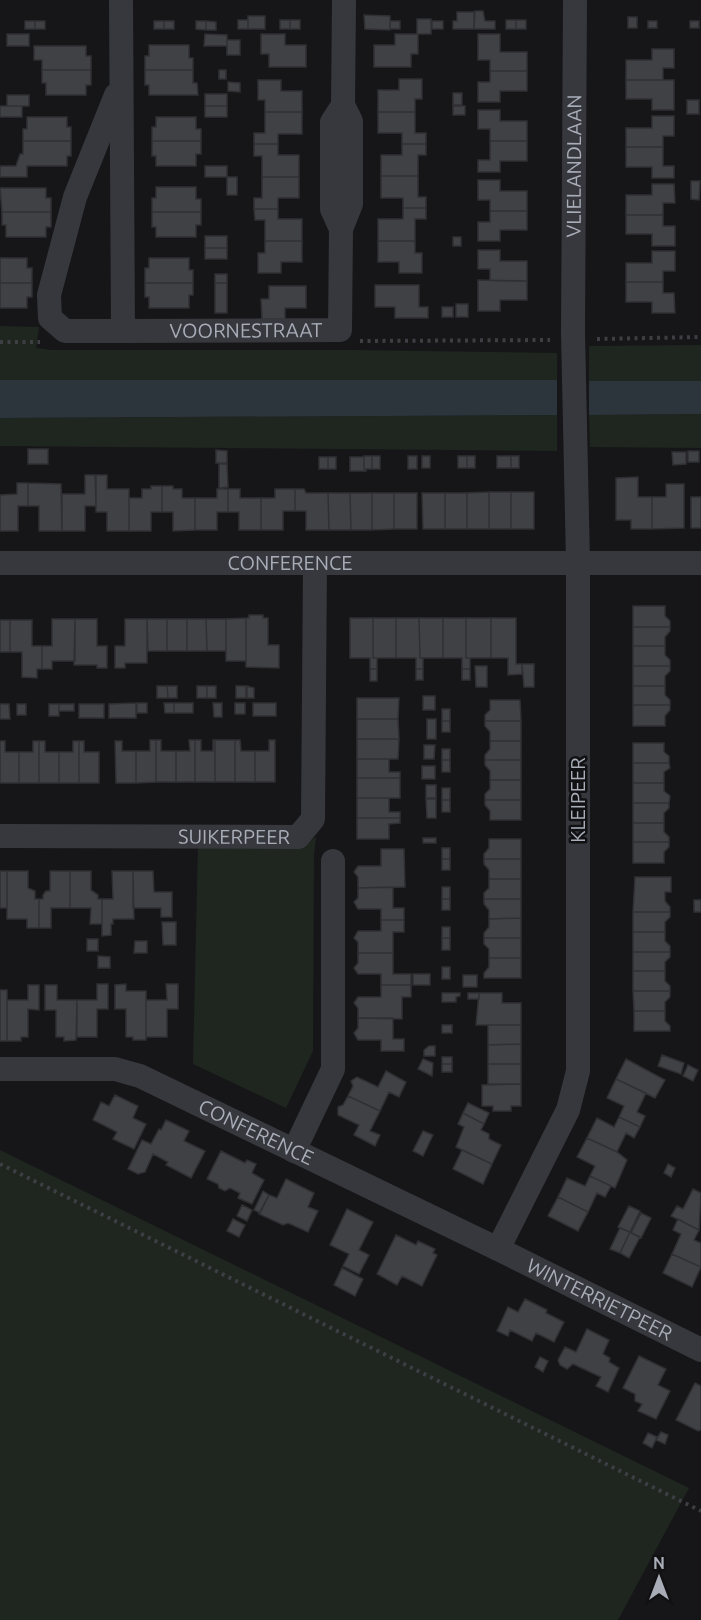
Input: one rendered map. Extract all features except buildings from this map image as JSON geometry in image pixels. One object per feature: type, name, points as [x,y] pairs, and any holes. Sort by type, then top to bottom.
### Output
[{"type":"street","name":"VOORNESTRAAT","points":[[121,0],[123,330]]},
{"type":"street","name":"VOORNESTRAAT","points":[[121,84],[75,196],[49,295],[50,318],[65,331],[340,330],[341,229],[332,209],[332,122],[343,105],[344,0]]},
{"type":"street","name":"VLIELANDLAAN","points":[[573,336],[575,0]]},
{"type":"street","name":"KLEIPEER","points":[[498,1249],[568,1110],[579,1071],[578,563],[573,336]]},
{"type":"street","name":"CONFERENCE","points":[[0,563],[701,563]]},
{"type":"street","name":"SUIKERPEER","points":[[0,836],[298,837],[313,819],[315,563]]},
{"type":"street","points":[[294,1151],[333,1069],[333,861]]},
{"type":"street","name":"CONFERENCE","points":[[0,1069],[115,1068],[140,1076],[498,1249]]},
{"type":"street","name":"WINTERRIETPEER","points":[[498,1249],[701,1350]]},
{"type":"path","points":[[573,336],[701,337]]},
{"type":"path","points":[[0,1164],[701,1511]]},
{"type":"shaded area","points":[[0,326],[39,327],[36,348],[52,350],[557,353],[557,380],[0,380]]},
{"type":"shaded area","points":[[701,345],[701,381],[589,381],[589,346]]},
{"type":"shaded area","points":[[0,380],[557,380],[557,415],[0,418]]},
{"type":"shaded area","points":[[589,381],[701,381],[701,414],[589,415]]},
{"type":"shaded area","points":[[701,414],[701,448],[590,447],[589,415]]},
{"type":"shaded area","points":[[557,415],[557,451],[0,446],[0,418]]},
{"type":"shaded area","points":[[316,837],[313,1051],[286,1108],[193,1064],[198,843],[306,843]]},
{"type":"shaded area","points":[[0,1150],[689,1488],[618,1620],[0,1620]]}]
